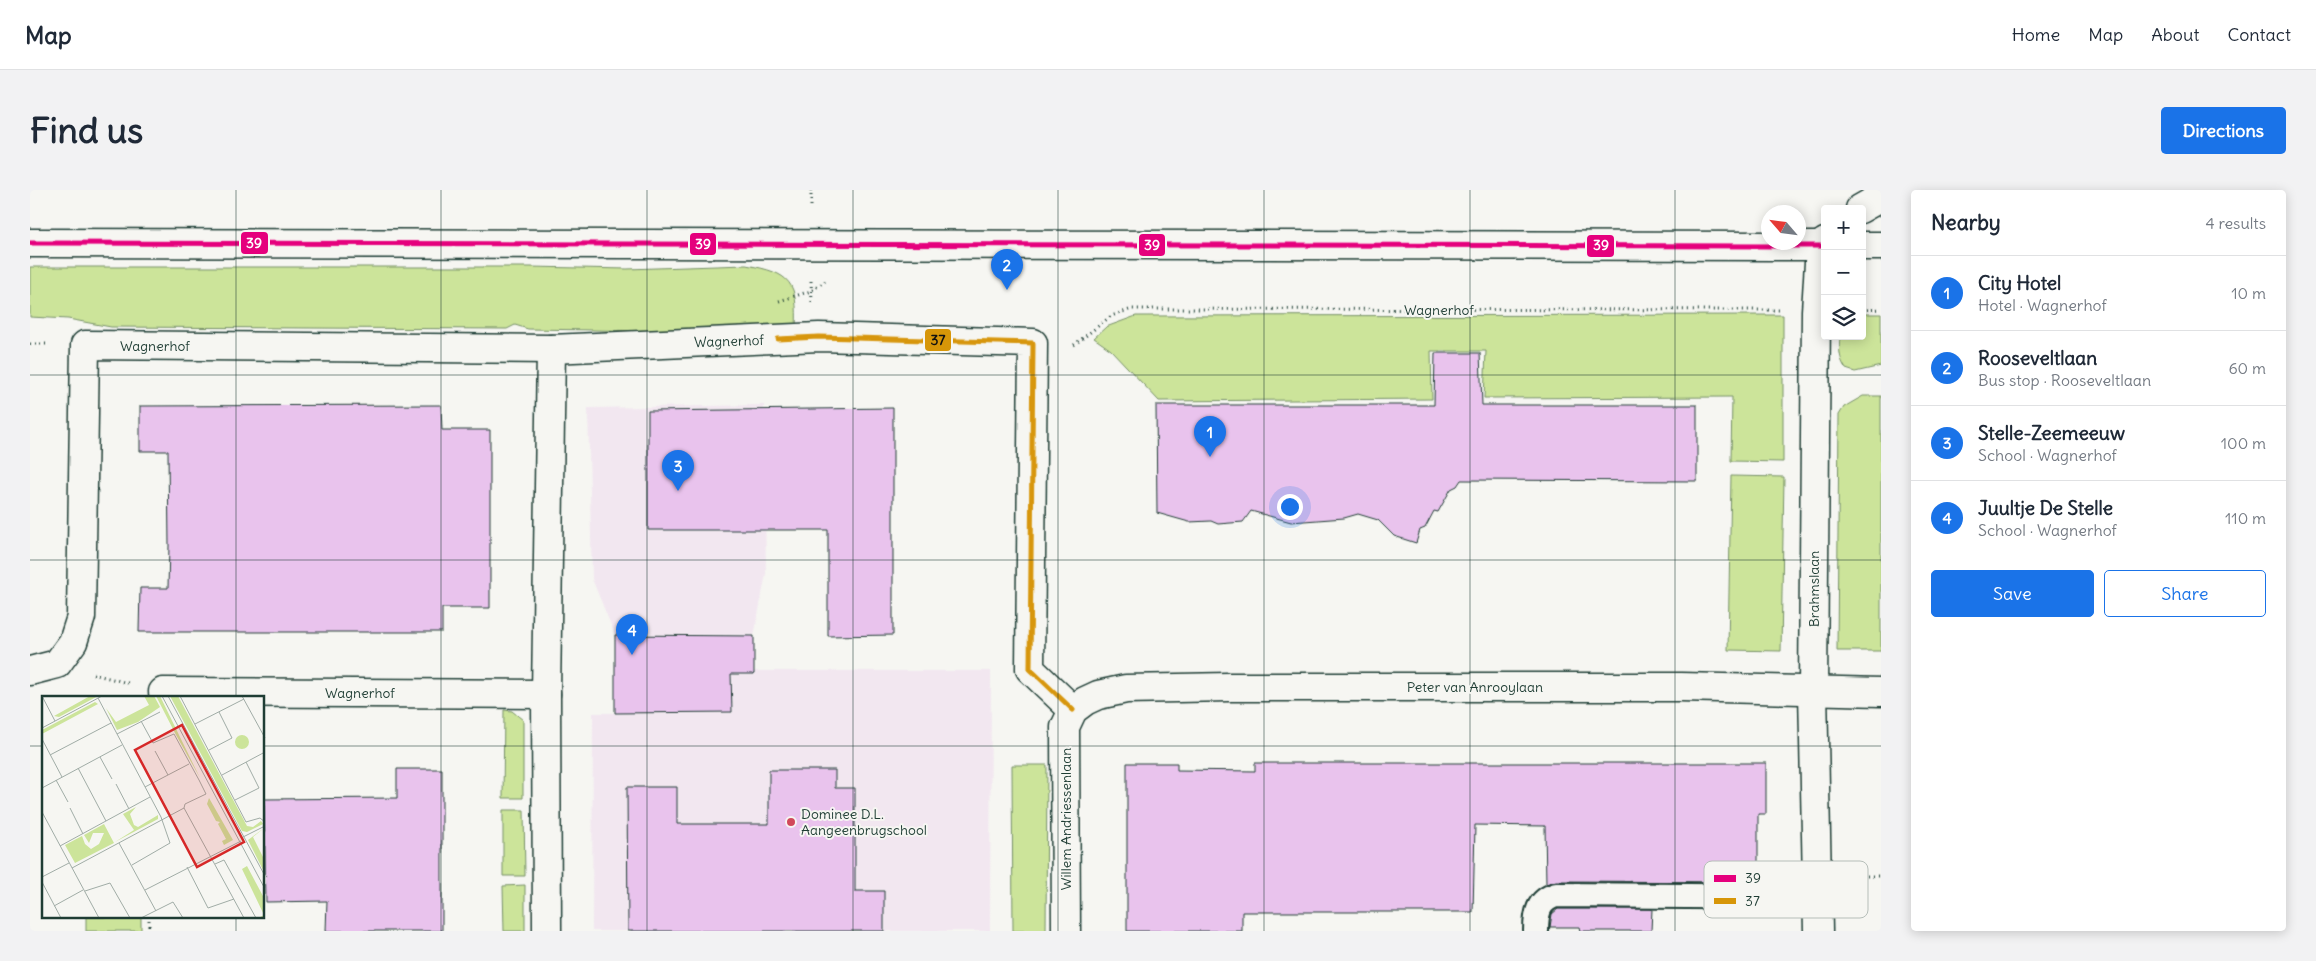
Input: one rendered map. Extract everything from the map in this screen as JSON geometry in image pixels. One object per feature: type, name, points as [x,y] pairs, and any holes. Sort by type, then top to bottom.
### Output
[{"type":"street","points":[[1866,206],[1881,197]]},
{"type":"street","points":[[30,243],[1821,245]]},
{"type":"street","points":[[1866,246],[1881,246]]},
{"type":"street","name":"Brahmslaan","points":[[1817,861],[1813,691],[1816,310],[1822,250]]},
{"type":"street","name":"Wagnerhof","points":[[57,664],[73,642],[81,617],[85,345],[551,349],[819,337],[1033,343],[1030,669],[1073,710]]},
{"type":"street","points":[[547,931],[546,694],[551,349]]},
{"type":"street","points":[[30,671],[57,664]]},
{"type":"street","name":"Peter van Anrooylaan","points":[[1073,710],[1098,695],[1126,689],[1229,687],[1681,687],[1881,692]]},
{"type":"street","name":"Wagnerhof","points":[[163,692],[546,694]]},
{"type":"street","name":"Willem Andriessenlaan","points":[[1066,931],[1065,727],[1073,710]]},
{"type":"street","name":"Brahmslaan","points":[[1818,918],[1818,931]]},
{"type":"lane","points":[[1536,931],[1539,908],[1549,897],[1556,895],[1704,896]]},
{"type":"path","points":[[811,291],[827,280]]},
{"type":"path","name":"Wagnerhof","points":[[1074,345],[1111,316],[1132,309],[1816,310]]},
{"type":"path","points":[[1866,310],[1881,310]]},
{"type":"path","points":[[57,664],[163,692]]},
{"type":"path","points":[[149,918],[149,931]]},
{"type":"shaded area","points":[[764,405],[766,574],[754,636],[615,635],[592,579],[588,408]]},
{"type":"shaded area","name":"Dominee D.L. Aangeenbrugschool","points":[[615,671],[991,671],[990,931],[592,931],[593,713],[615,713]]},
{"type":"green space","points":[[746,265],[773,272],[789,282],[795,300],[796,328],[789,333],[528,329],[515,325],[507,329],[111,327],[68,319],[30,317],[30,267],[531,267],[627,269]]},
{"type":"green space","points":[[1866,314],[1881,314],[1881,366],[1855,372],[1846,369],[1840,350],[1840,340],[1866,340]]},
{"type":"green space","points":[[1783,315],[1783,462],[1731,461],[1732,397],[1484,398],[1486,351],[1431,351],[1432,399],[1159,401],[1111,350],[1094,338],[1106,327],[1136,316]]},
{"type":"green space","points":[[1863,396],[1881,396],[1881,651],[1837,651],[1839,415],[1844,407]]},
{"type":"green space","points":[[1731,476],[1784,477],[1781,651],[1728,650]]},
{"type":"green space","points":[[504,710],[512,711],[523,720],[523,798],[503,798]]},
{"type":"green space","points":[[1012,765],[1047,765],[1046,931],[1013,931]]},
{"type":"green space","points":[[503,810],[524,810],[525,876],[503,876]]},
{"type":"green space","points":[[525,885],[525,931],[504,931],[503,886]]},
{"type":"green space","points":[[86,918],[141,918],[141,931],[86,931]]},
{"type":"building","points":[[1435,353],[1480,353],[1482,405],[1697,405],[1697,481],[1461,480],[1457,486],[1451,489],[1438,512],[1434,511],[1425,528],[1420,530],[1416,543],[1394,536],[1378,520],[1358,514],[1344,518],[1291,522],[1251,511],[1243,522],[1218,524],[1211,521],[1189,522],[1157,513],[1156,405],[1434,405]]},
{"type":"building","points":[[441,405],[442,430],[490,430],[490,608],[442,608],[442,632],[139,632],[140,588],[168,588],[169,546],[168,451],[140,451],[140,406]]},
{"type":"building","points":[[893,408],[893,635],[828,636],[828,530],[648,530],[648,411]]},
{"type":"building","points":[[615,635],[754,636],[754,674],[731,674],[732,712],[615,713]]},
{"type":"building","points":[[1127,763],[1177,763],[1177,770],[1255,771],[1255,763],[1766,763],[1766,814],[1758,814],[1758,861],[1704,861],[1704,882],[1556,881],[1546,884],[1545,826],[1475,825],[1473,912],[1242,912],[1242,931],[1127,931]]},
{"type":"building","points":[[397,769],[442,769],[442,931],[326,931],[327,901],[266,902],[265,799],[397,798]]},
{"type":"building","points":[[769,770],[835,770],[835,788],[855,788],[855,891],[884,891],[884,931],[628,931],[627,787],[677,787],[677,824],[769,824]]},
{"type":"building","points":[[1558,909],[1652,909],[1651,931],[1580,931],[1579,927],[1550,927],[1552,914]]},
{"type":"transit line","name":"39","points":[[30,243],[1821,246]]},
{"type":"transit line","name":"37","points":[[778,339],[819,337],[1033,343],[1030,669],[1073,710]]},
{"type":"place","name":"Rooseveltlaan","points":[[1007,290]]},
{"type":"place","name":"City Hotel","points":[[1210,457]]},
{"type":"place","name":"Stelle-Zeemeeuw","points":[[678,491]]},
{"type":"place","name":"Juultje De Stelle","points":[[632,655]]},
{"type":"place","name":"Dominee D.L. Aangeenbrugschool","points":[[791,822]]}]
